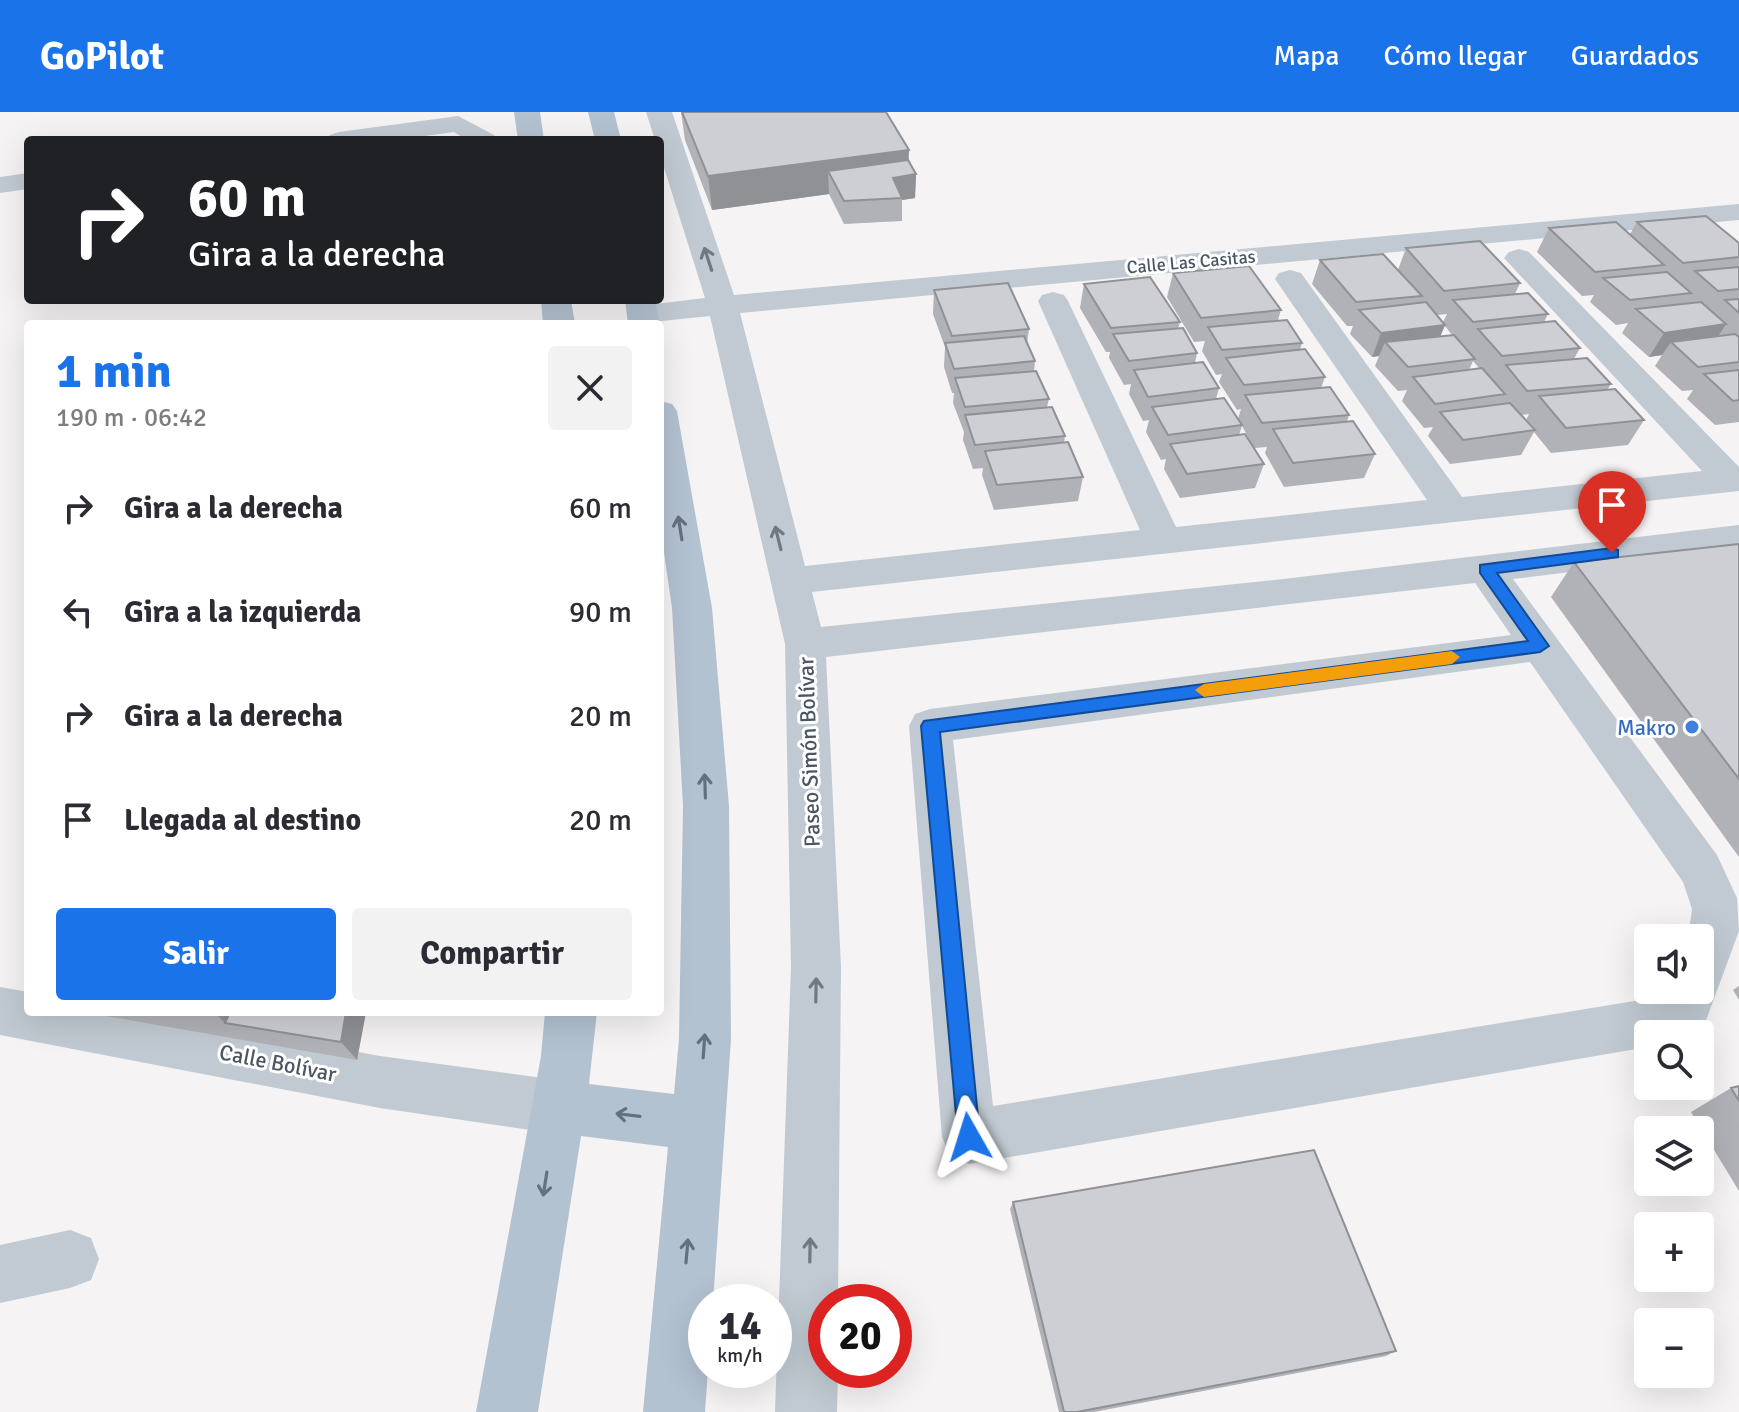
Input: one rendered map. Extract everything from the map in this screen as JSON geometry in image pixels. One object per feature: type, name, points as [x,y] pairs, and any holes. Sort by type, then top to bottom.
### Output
[{"type":"main road","points":[[527,112],[530,136]]},
{"type":"main road","points":[[601,112],[607,136]]},
{"type":"main road","points":[[664,436],[692,608],[706,806],[705,1039],[674,1412]]},
{"type":"main road","points":[[507,1412],[570,1016]]},
{"type":"main road","points":[[558,1107],[698,1124]]},
{"type":"street","name":"Paseo Simón Bolívar","points":[[659,112],[723,306],[805,644],[816,967],[806,1412]]},
{"type":"street","points":[[361,136],[462,118],[481,136]]},
{"type":"street","points":[[0,185],[24,182]]},
{"type":"street","name":"Calle Las Casitas","points":[[642,313],[1738,229]]},
{"type":"street","points":[[1519,258],[1734,479]]},
{"type":"street","points":[[1290,279],[1452,510]]},
{"type":"street","points":[[1053,301],[1164,541]]},
{"type":"street","points":[[789,581],[1734,479]]},
{"type":"street","points":[[805,644],[1739,538]]},
{"type":"street","points":[[1485,569],[1700,869],[1716,901],[1714,929]]},
{"type":"street","points":[[1540,646],[930,726],[969,1137],[1683,1017],[1688,1004]]},
{"type":"street","name":"Calle Bolívar","points":[[0,1011],[24,1015]]},
{"type":"street","name":"Calle Bolívar","points":[[27,1016],[380,1082],[558,1107]]},
{"type":"street","points":[[0,1274],[70,1259]]},
{"type":"building","points":[[682,112],[886,112],[909,150],[708,176]]},
{"type":"building","points":[[908,160],[916,174],[893,178],[902,198],[844,201],[828,171]]},
{"type":"building","points":[[1706,216],[1739,243],[1739,257],[1683,263],[1637,222]]},
{"type":"building","points":[[1616,222],[1664,265],[1595,272],[1549,228]]},
{"type":"building","points":[[1480,241],[1520,283],[1444,291],[1406,248]]},
{"type":"building","points":[[1383,254],[1422,296],[1356,302],[1320,260]]},
{"type":"building","points":[[1249,266],[1281,310],[1201,318],[1173,273]]},
{"type":"building","points":[[1739,267],[1739,289],[1718,291],[1695,271]]},
{"type":"building","points":[[1667,272],[1691,293],[1630,300],[1603,278]]},
{"type":"building","points":[[1150,277],[1180,322],[1111,328],[1084,284]]},
{"type":"building","points":[[1008,283],[1029,329],[952,336],[934,290]]},
{"type":"building","points":[[1528,293],[1548,314],[1473,322],[1453,300]]},
{"type":"building","points":[[1739,299],[1739,313],[1725,300]]},
{"type":"building","points":[[1426,302],[1445,325],[1381,333],[1359,310]]},
{"type":"building","points":[[1701,302],[1726,324],[1664,333],[1636,309]]},
{"type":"building","points":[[1287,320],[1302,343],[1222,350],[1208,327]]},
{"type":"building","points":[[1555,321],[1580,348],[1502,356],[1478,329]]},
{"type":"building","points":[[1183,328],[1197,353],[1129,361],[1113,334]]},
{"type":"building","points":[[1735,334],[1739,337],[1739,362],[1698,367],[1671,342]]},
{"type":"building","points":[[1454,335],[1475,359],[1408,367],[1385,342]]},
{"type":"building","points":[[1024,336],[1035,361],[954,369],[945,343]]},
{"type":"building","points":[[1305,349],[1325,377],[1244,385],[1226,358]]},
{"type":"building","points":[[1587,358],[1611,384],[1527,391],[1506,365]]},
{"type":"building","points":[[1203,362],[1219,388],[1148,397],[1134,370]]},
{"type":"building","points":[[1482,368],[1505,394],[1435,404],[1413,377]]},
{"type":"building","points":[[1739,370],[1739,400],[1733,401],[1704,374]]},
{"type":"building","points":[[1036,371],[1049,399],[965,407],[955,378]]},
{"type":"building","points":[[1330,387],[1349,415],[1262,423],[1245,395]]},
{"type":"building","points":[[1615,389],[1644,420],[1566,428],[1539,396]]},
{"type":"building","points":[[1224,398],[1242,425],[1168,435],[1152,407]]},
{"type":"building","points":[[1510,403],[1535,430],[1463,440],[1440,412]]},
{"type":"building","points":[[1052,407],[1065,436],[975,445],[965,415]]},
{"type":"building","points":[[1353,421],[1375,454],[1293,463],[1273,429]]},
{"type":"building","points":[[1245,434],[1264,464],[1187,474],[1170,444]]},
{"type":"building","points":[[1068,442],[1083,477],[997,485],[985,451]]},
{"type":"building","points":[[1739,544],[1739,779],[1574,562]]},
{"type":"building","points":[[228,1016],[345,1016],[341,1042],[225,1023]]},
{"type":"building","points":[[1739,1086],[1739,1101],[1731,1088]]},
{"type":"building","points":[[1314,1150],[1396,1351],[1064,1412],[1013,1202]]},
{"type":"slow traffic","points":[[1204,690],[1452,657]]},
{"type":"place","name":"Makro","points":[[1692,727]]},
{"type":"route","points":[[969,1137],[930,726],[1540,646],[1485,569],[1612,553]]}]
